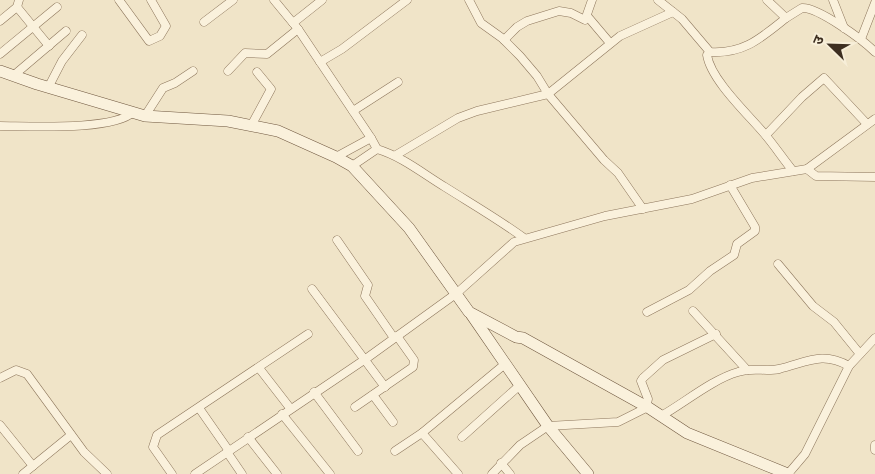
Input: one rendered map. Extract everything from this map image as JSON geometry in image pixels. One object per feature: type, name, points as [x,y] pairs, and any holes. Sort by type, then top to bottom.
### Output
[{"type":"street","points":[[119,0],[149,41],[160,36],[166,26],[151,0]]},
{"type":"street","points":[[204,22],[233,0]]},
{"type":"street","points":[[274,0],[296,26],[377,149],[396,155],[444,187],[487,212],[524,238]]},
{"type":"street","points":[[228,71],[245,53],[267,54],[322,0]]},
{"type":"street","points":[[320,62],[342,49],[407,0]]},
{"type":"street","points":[[469,0],[481,23],[504,40],[537,76],[548,94],[604,160],[618,173],[643,209]]},
{"type":"street","points":[[504,40],[517,27],[527,21],[559,11],[571,13],[582,21],[588,16],[592,0]]},
{"type":"street","points":[[658,0],[673,12],[710,52],[725,53],[754,44],[786,18],[802,8],[807,8],[844,28],[861,39],[875,52]]},
{"type":"street","points":[[767,0],[786,18]]},
{"type":"street","points":[[833,0],[844,28]]},
{"type":"street","points":[[0,21],[18,3],[33,27],[49,46]]},
{"type":"street","points":[[861,39],[875,3]]},
{"type":"street","points":[[0,54],[57,7]]},
{"type":"street","points":[[396,155],[464,116],[548,94],[620,36],[673,12]]},
{"type":"street","points":[[588,16],[610,43]]},
{"type":"street","points":[[13,76],[66,32]]},
{"type":"street","points":[[48,88],[62,60],[82,35]]},
{"type":"street","points":[[710,52],[707,55],[711,66],[732,96],[766,135],[793,171]]},
{"type":"street","points":[[0,71],[48,88],[145,116],[228,121],[278,131],[352,166],[409,228],[457,293],[548,426],[588,474]]},
{"type":"street","points":[[145,116],[162,88],[176,83],[193,71]]},
{"type":"street","points":[[251,126],[271,89],[258,72]]},
{"type":"street","points":[[766,135],[802,97],[824,78],[867,124]]},
{"type":"street","points":[[353,111],[398,82]]},
{"type":"street","points":[[0,126],[85,125],[122,121],[133,112]]},
{"type":"street","points":[[195,474],[204,472],[228,451],[364,360],[457,293],[497,255],[514,242],[588,220],[692,199],[730,185],[769,174],[807,169],[875,119]]},
{"type":"street","points":[[336,157],[371,138]]},
{"type":"street","points":[[352,166],[377,149]]},
{"type":"street","points":[[807,169],[813,175],[818,176],[875,177]]},
{"type":"street","points":[[647,312],[689,290],[710,271],[734,255],[737,244],[755,231],[755,227],[730,185]]},
{"type":"street","points":[[337,240],[368,285],[365,296],[415,364],[355,408]]},
{"type":"street","points":[[778,264],[813,306],[834,322],[860,354]]},
{"type":"street","points":[[312,289],[384,386]]},
{"type":"street","points":[[469,312],[516,337],[523,338],[645,409],[694,442],[783,473]]},
{"type":"street","points":[[693,312],[716,334],[747,370]]},
{"type":"street","points":[[172,474],[153,447],[154,440],[164,430],[308,334]]},
{"type":"street","points":[[492,474],[520,446],[548,426],[618,422],[645,409],[648,399],[641,381],[643,378],[663,360],[716,334]]},
{"type":"street","points":[[783,473],[805,454],[849,366],[875,338]]},
{"type":"street","points":[[661,416],[736,372],[776,370],[827,357],[836,359],[849,366]]},
{"type":"street","points":[[395,451],[422,433],[505,364]]},
{"type":"street","points":[[259,368],[290,408]]},
{"type":"street","points":[[0,378],[16,370],[27,374],[97,471],[107,474]]},
{"type":"street","points":[[462,437],[520,385]]},
{"type":"street","points":[[314,392],[358,451]]},
{"type":"street","points":[[373,395],[393,422]]},
{"type":"street","points":[[199,408],[242,474]]},
{"type":"street","points":[[645,409],[661,416],[687,433],[783,473]]},
{"type":"street","points":[[282,414],[330,474]]},
{"type":"street","points":[[0,425],[33,466]]},
{"type":"street","points":[[422,433],[458,474]]},
{"type":"street","points":[[23,474],[71,435]]},
{"type":"street","points":[[248,437],[277,474]]},
{"type":"street","points":[[875,445],[875,450]]},
{"type":"street","points":[[501,464],[510,474]]}]
